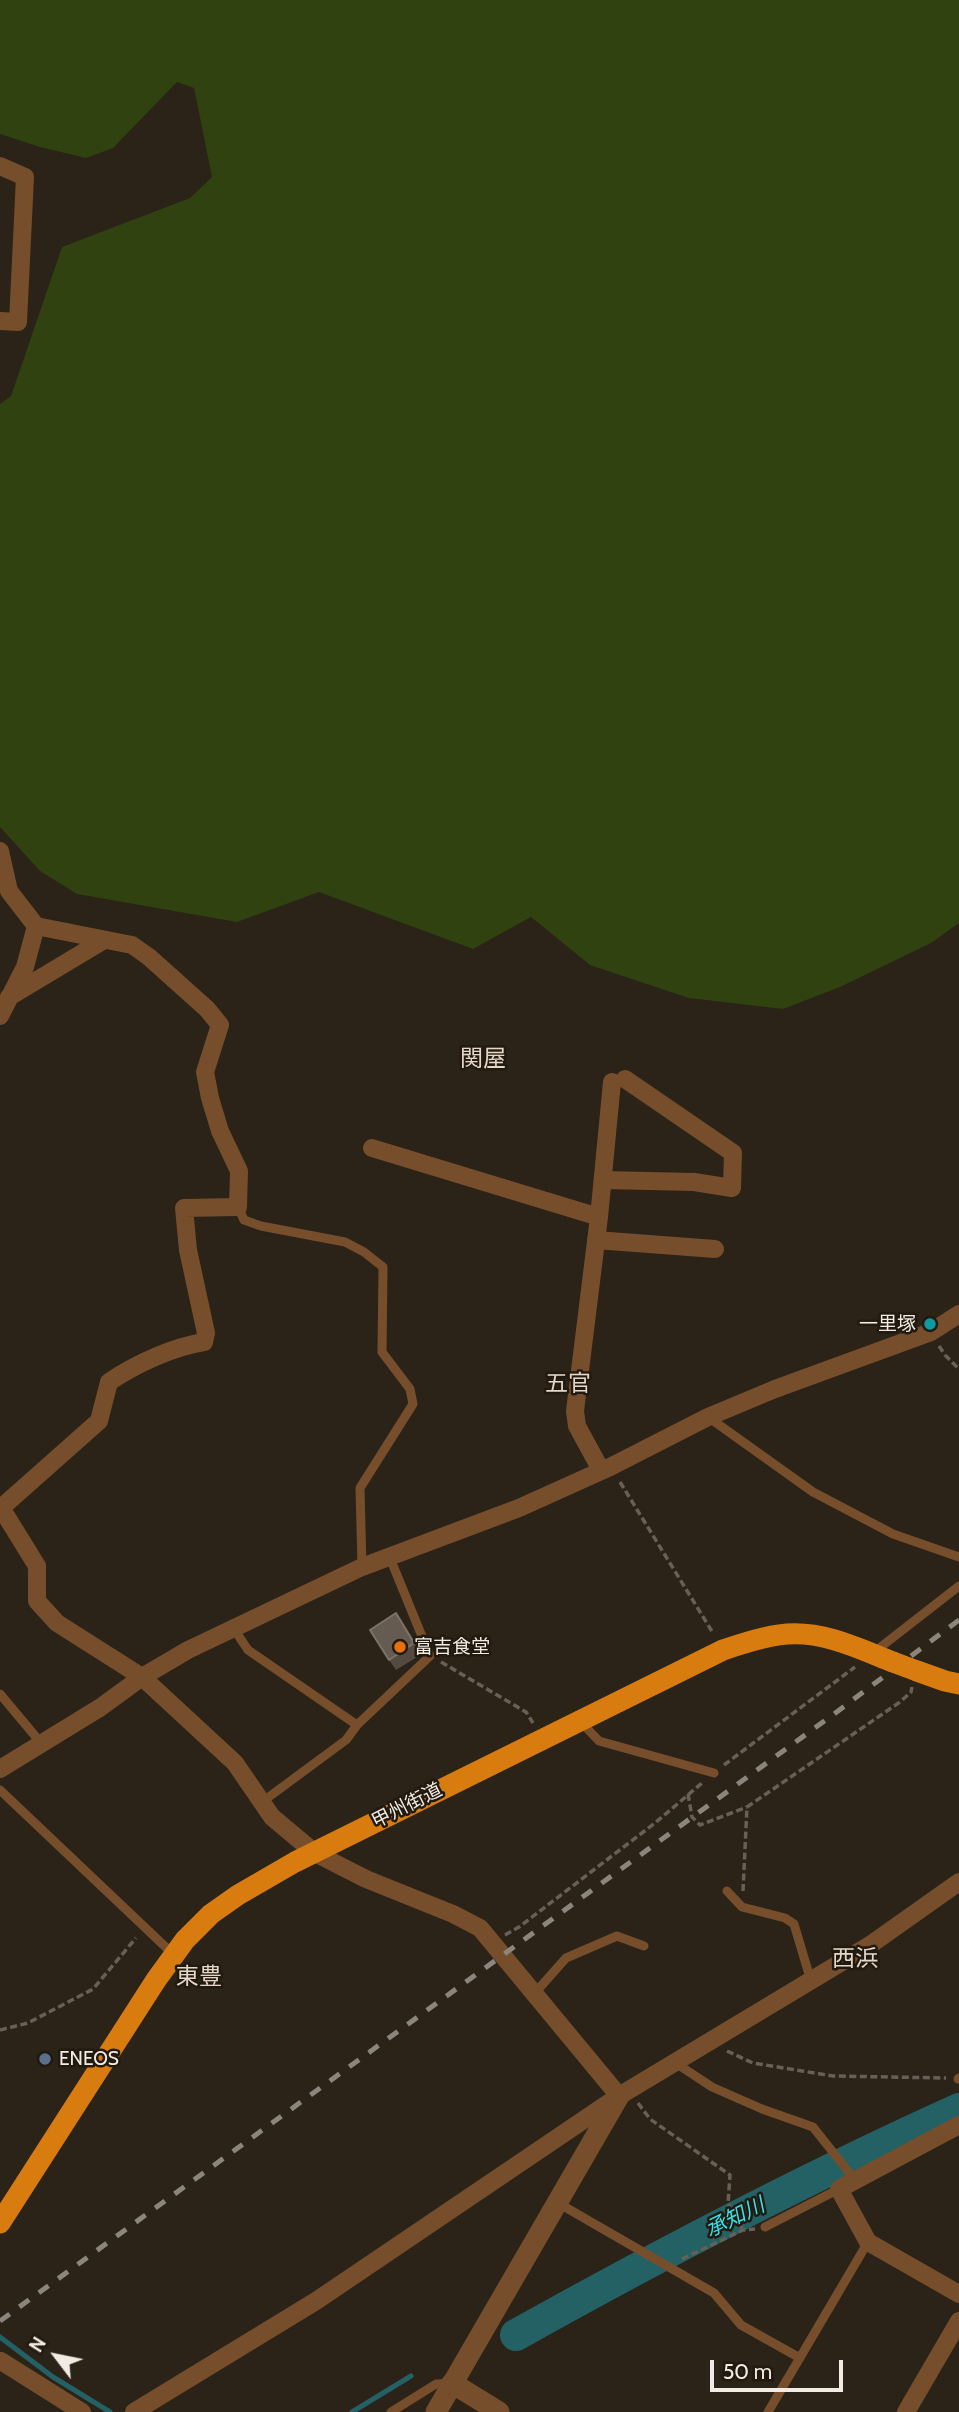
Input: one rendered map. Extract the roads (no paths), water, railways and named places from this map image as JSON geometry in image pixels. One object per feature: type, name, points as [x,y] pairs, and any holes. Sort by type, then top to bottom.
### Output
[{"type":"highway","name":"甲州街道","points":[[0,2223],[185,1940],[229,1901],[295,1862],[723,1650],[759,1639],[789,1633],[815,1635],[959,1684]]},
{"type":"street","points":[[0,166],[25,177],[18,322],[0,321]]},
{"type":"street","points":[[0,851],[9,891],[36,926],[132,945],[207,1009],[220,1025],[205,1072],[220,1131],[239,1171],[238,1206],[184,1208],[188,1250],[206,1333],[204,1342],[187,1344],[109,1382],[99,1421],[1,1507],[37,1566],[37,1601],[57,1623],[142,1677],[235,1763],[272,1817],[315,1853],[366,1879],[453,1914],[480,1928],[534,1994],[623,2093]]},
{"type":"street","points":[[0,1016],[24,967],[36,926]]},
{"type":"street","points":[[9,997],[104,940]]},
{"type":"street","points":[[603,1180],[694,1182],[732,1188],[733,1153],[619,1081],[603,1180],[575,1411],[577,1426],[606,1468]]},
{"type":"street","points":[[372,1148],[599,1217]]},
{"type":"street","points":[[596,1240],[715,1249]]},
{"type":"street","points":[[0,1769],[188,1650],[362,1567],[519,1508],[708,1417],[775,1389],[931,1332],[959,1314]]},
{"type":"street","points":[[134,2412],[316,2301],[623,2093],[870,1945],[959,1882]]},
{"type":"street","points":[[436,2412],[623,2093]]},
{"type":"street","points":[[959,2125],[852,2176],[839,2189],[868,2242],[959,2294]]},
{"type":"street","points":[[906,2412],[959,2321]]},
{"type":"street","points":[[1,2361],[82,2412]]},
{"type":"street","points":[[452,2383],[499,2412]]},
{"type":"lane","points":[[238,1206],[244,1220],[261,1226],[345,1242],[383,1267],[382,1352],[411,1389],[412,1404],[360,1488],[362,1567]]},
{"type":"lane","points":[[708,1417],[813,1492],[893,1534],[959,1557]]},
{"type":"lane","points":[[262,1802],[345,1740],[357,1725],[430,1656],[390,1558]]},
{"type":"lane","points":[[872,1654],[959,1586]]},
{"type":"lane","points":[[234,1629],[248,1650],[357,1725]]},
{"type":"lane","points":[[0,1694],[41,1743]]},
{"type":"lane","points":[[579,1720],[599,1741],[714,1773]]},
{"type":"lane","points":[[0,1790],[174,1955]]},
{"type":"lane","points":[[727,1891],[742,1907],[785,1918],[794,1924],[811,1981]]},
{"type":"lane","points":[[534,1994],[566,1958],[617,1936],[644,1946]]},
{"type":"lane","points":[[674,2062],[712,2087],[813,2127],[852,2176]]},
{"type":"lane","points":[[765,2227],[839,2189]]},
{"type":"lane","points":[[557,2202],[714,2293],[741,2325],[800,2358]]},
{"type":"lane","points":[[768,2412],[868,2242]]},
{"type":"lane","points":[[391,2412],[436,2384],[452,2383]]},
{"type":"waterway","name":"承知川","points":[[516,2335],[735,2217],[959,2109]]},
{"type":"waterway","name":"承知川","points":[[0,2337],[53,2377],[110,2412]]},
{"type":"waterway","name":"承知川","points":[[352,2412],[411,2376]]},
{"type":"railway","points":[[0,2321],[834,1714],[959,1620]]},
{"type":"place","name":"一里塚","points":[[930,1324]]},
{"type":"place","name":"富吉食堂","points":[[400,1647]]},
{"type":"place","name":"ENEOS","points":[[45,2059]]},
{"type":"district","name":"関屋","points":[[483,1059]]},
{"type":"district","name":"五官","points":[[568,1384]]},
{"type":"district","name":"西浜","points":[[855,1959]]},
{"type":"district","name":"東豊","points":[[199,1977]]}]
